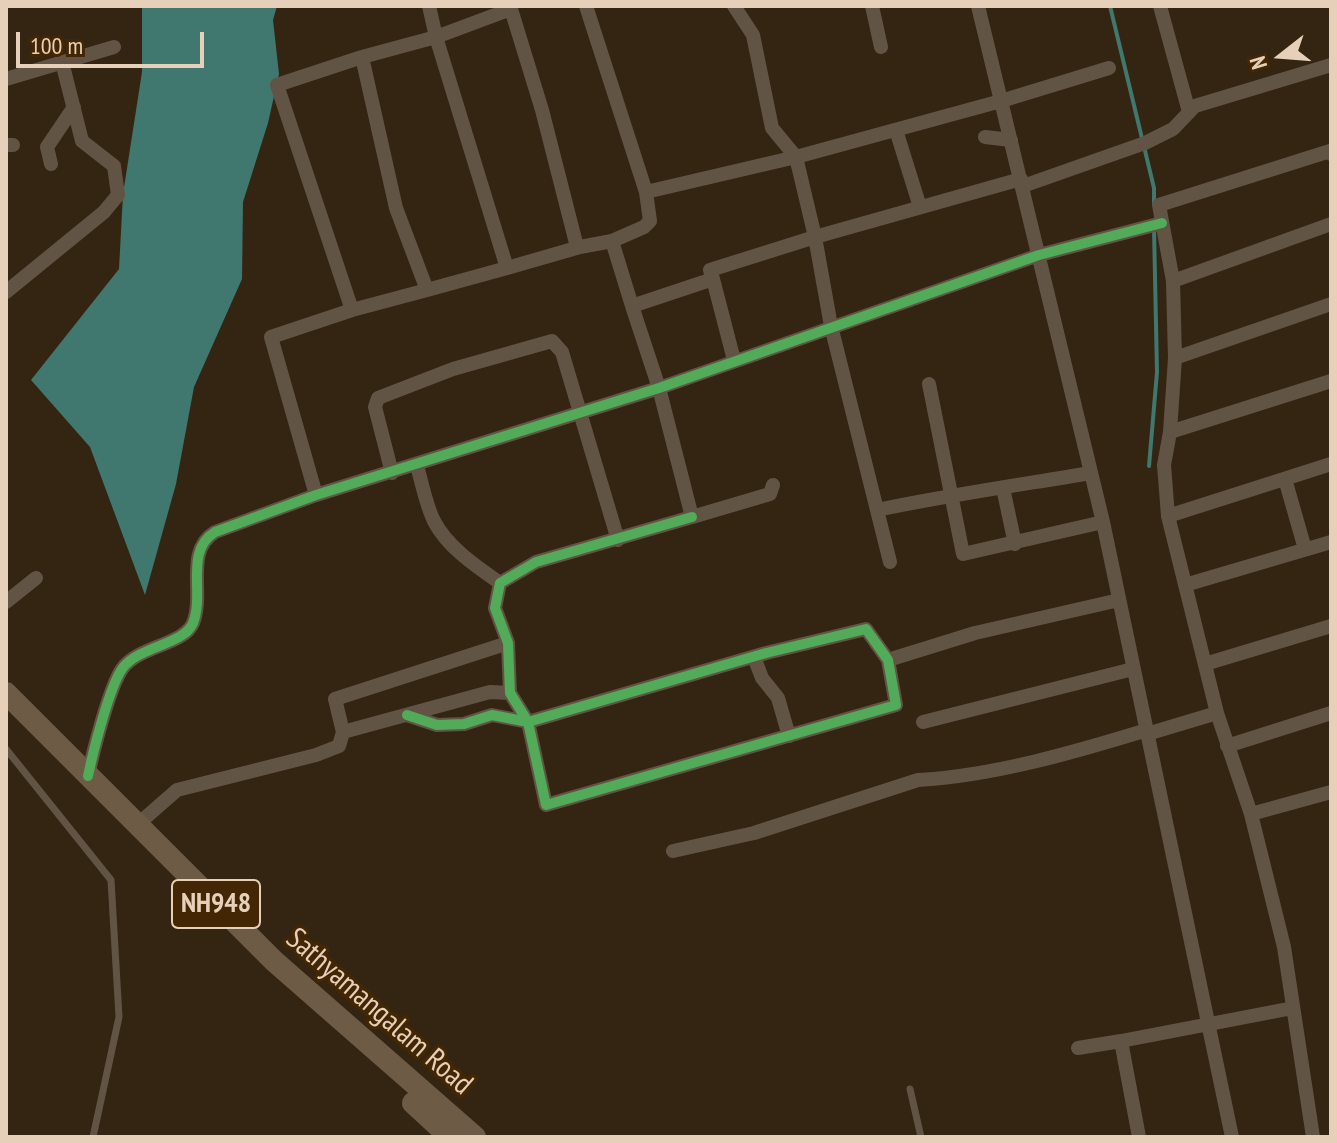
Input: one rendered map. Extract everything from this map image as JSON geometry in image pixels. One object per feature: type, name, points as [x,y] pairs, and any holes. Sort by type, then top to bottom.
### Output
[{"type":"highway","name":"Sathyamangalam Road","points":[[6,693],[274,961],[475,1137]]},
{"type":"highway","name":"Sathyamangalam Road","points":[[6,715],[264,972],[450,1137]]},
{"type":"street","points":[[429,6],[507,268]]},
{"type":"street","points":[[316,495],[271,337],[352,310],[580,247],[612,241],[644,227],[650,221],[646,192],[586,6]]},
{"type":"street","points":[[734,6],[753,35],[772,128],[796,157],[831,326],[890,562]]},
{"type":"street","points":[[872,6],[881,47]]},
{"type":"street","points":[[978,6],[1103,522],[1232,1137]]},
{"type":"street","points":[[1160,6],[1189,112]]},
{"type":"street","points":[[352,310],[277,85],[436,37],[514,7],[573,235],[580,247]]},
{"type":"street","points":[[6,79],[114,47]]},
{"type":"street","points":[[362,57],[396,208],[427,290]]},
{"type":"street","points":[[6,292],[104,212],[118,195],[114,166],[82,141],[62,62]]},
{"type":"street","points":[[734,360],[710,270],[920,207],[1022,182],[1141,144],[1173,129],[1195,106],[1331,65]]},
{"type":"street","points":[[646,192],[796,157],[1109,68]]},
{"type":"street","points":[[51,164],[47,147],[74,107]]},
{"type":"street","points":[[896,130],[920,207]]},
{"type":"street","points":[[985,137],[1011,140]]},
{"type":"street","points":[[1313,1137],[1284,947],[1251,814],[1217,713],[1168,516],[1164,465],[1170,432],[1175,358],[1173,281],[1157,224],[1159,205],[1331,152]]},
{"type":"street","points":[[88,776],[109,702],[123,668],[148,648],[187,633],[193,623],[198,595],[198,553],[203,539],[237,523],[316,495],[659,388],[1039,255],[1157,224]]},
{"type":"street","points":[[1173,281],[1331,224]]},
{"type":"street","points":[[612,241],[659,388],[692,517]]},
{"type":"street","points":[[632,306],[713,279]]},
{"type":"street","points":[[1175,358],[1331,304]]},
{"type":"street","points":[[392,473],[375,402],[378,398],[453,369],[552,341],[562,352],[618,540]]},
{"type":"street","points":[[1170,432],[1331,381]]},
{"type":"street","points":[[929,384],[963,554],[1103,522]]},
{"type":"street","points":[[1168,516],[1331,464]]},
{"type":"street","points":[[417,466],[434,522],[475,566],[500,583]]},
{"type":"street","points":[[877,510],[952,494],[1091,473]]},
{"type":"street","points":[[1285,479],[1305,549]]},
{"type":"street","points":[[407,715],[437,725],[464,724],[492,715],[528,722],[754,657],[866,629],[888,660],[896,705],[546,805],[528,722],[510,693],[508,643],[495,608],[500,583],[536,562],[770,494],[773,485]]},
{"type":"street","points":[[1003,488],[1015,544]]},
{"type":"street","points":[[1185,585],[1331,542]]},
{"type":"street","points":[[6,602],[36,578]]},
{"type":"street","points":[[888,660],[975,633],[1119,600]]},
{"type":"street","points":[[1205,664],[1329,626],[1331,642]]},
{"type":"street","points":[[137,825],[177,790],[316,755],[339,746],[343,732],[335,699],[508,643]]},
{"type":"street","points":[[754,657],[762,678],[778,698],[789,736]]},
{"type":"street","points":[[923,722],[1133,669]]},
{"type":"street","points":[[343,732],[490,692],[510,693]]},
{"type":"street","points":[[673,851],[754,833],[918,780],[940,779],[1069,754],[1217,713]]},
{"type":"street","points":[[1227,746],[1331,713]]},
{"type":"street","points":[[1251,814],[1331,792]]},
{"type":"street","points":[[1078,1048],[1293,1008]]},
{"type":"street","points":[[1121,1041],[1139,1137]]},
{"type":"lane","points":[[6,749],[111,880],[119,1017],[93,1137]]},
{"type":"lane","points":[[910,1089],[921,1137]]},
{"type":"water","points":[[142,6],[277,6],[273,20],[279,74],[268,123],[243,202],[242,279],[194,387],[176,484],[145,595],[90,447],[31,380],[119,269],[123,194],[142,72]]},
{"type":"waterway","points":[[1110,6],[1154,188],[1154,204]]},
{"type":"waterway","points":[[1149,466],[1157,372],[1154,229]]},
{"type":"cycle path","points":[[88,776],[107,705],[122,669],[139,655],[180,636],[193,623],[200,550],[215,532],[316,495],[659,388],[1039,255],[1162,223]]},
{"type":"cycle path","points":[[407,715],[437,725],[464,724],[492,715],[528,722],[766,653],[866,629],[888,660],[896,705],[546,805],[528,722],[510,693],[508,643],[495,608],[500,583],[536,562],[692,517]]}]
